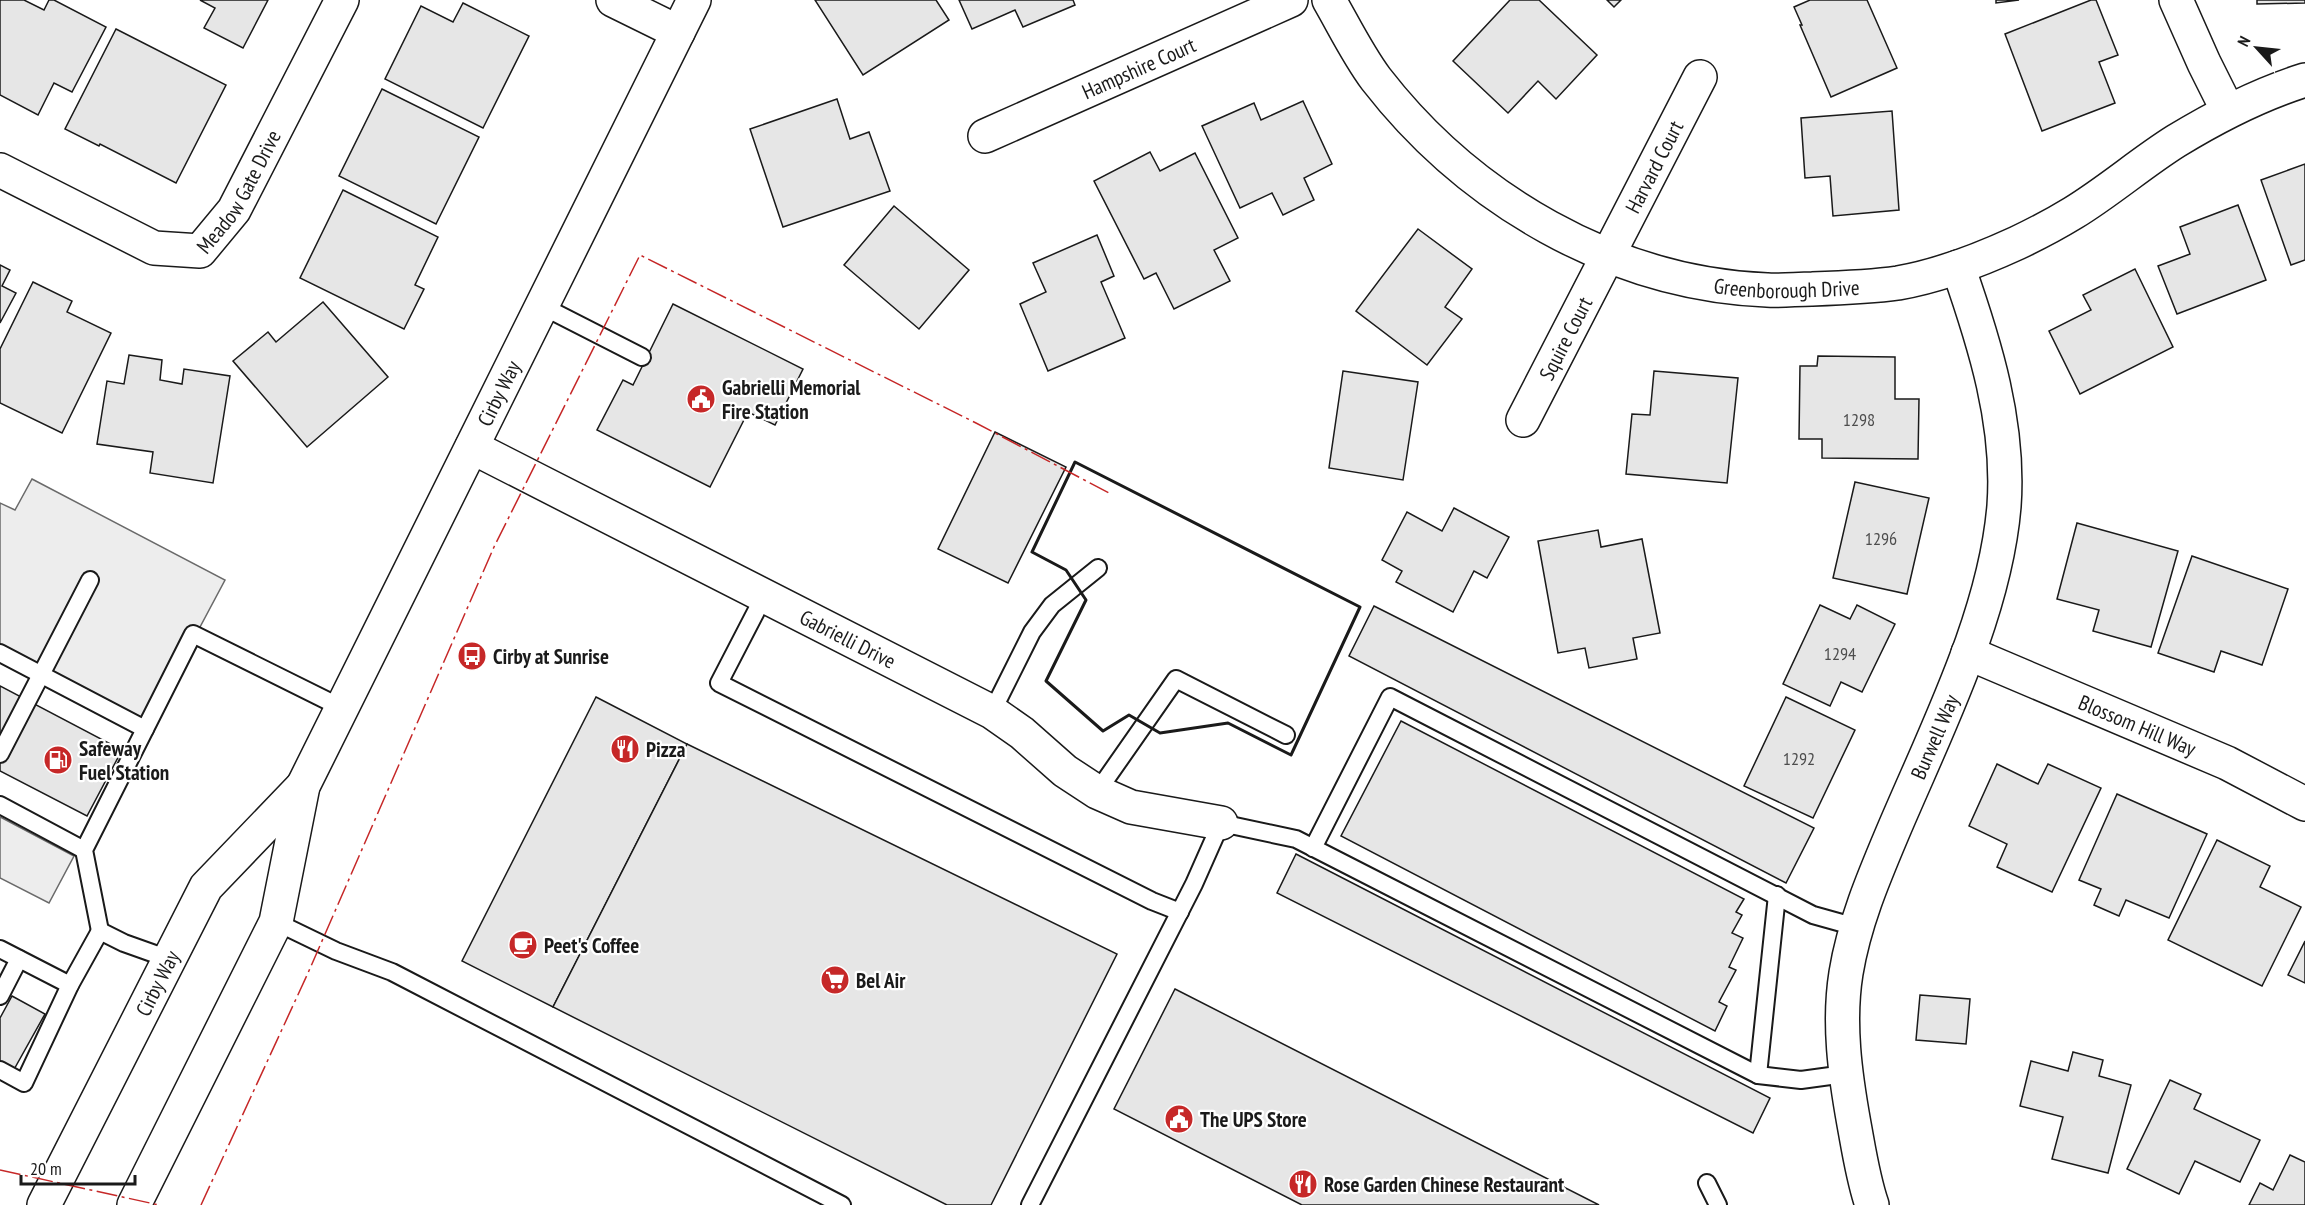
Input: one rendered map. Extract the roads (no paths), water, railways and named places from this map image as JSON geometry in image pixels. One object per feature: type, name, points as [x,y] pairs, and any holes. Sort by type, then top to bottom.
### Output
[{"type":"street","name":"Meadow Gate Drive","points":[[0,170],[154,248],[200,251],[234,210],[342,0]]},
{"type":"street","points":[[613,0],[678,32]]},
{"type":"street","name":"Cirby Way","points":[[134,1205],[276,922],[303,786],[694,0]]},
{"type":"street","name":"Hampshire Court","points":[[985,136],[1291,0]]},
{"type":"street","name":"Greenborough Drive","points":[[1329,0],[1375,77],[1409,118],[1454,161],[1502,199],[1558,233],[1607,257],[1653,272],[1700,282],[1766,290],[1899,283],[1958,267],[2016,243],[2072,214],[2174,142],[2228,111],[2285,86],[2305,80]]},
{"type":"street","points":[[2176,0],[2228,111]]},
{"type":"street","name":"Harvard Court","points":[[1607,257],[1700,77]]},
{"type":"street","name":"Squire Court","points":[[1523,420],[1607,257]]},
{"type":"street","name":"Burwell Way","points":[[1872,1205],[1845,1074],[1842,1022],[1846,974],[1856,927],[1877,869],[1968,653],[1983,609],[1996,559],[2004,505],[2004,450],[1996,394],[1977,321],[1958,267]]},
{"type":"street","name":"Gabrielli Drive","points":[[472,447],[992,712],[1022,733],[1065,771],[1097,792],[1131,807],[1221,823]]},
{"type":"street","name":"Blossom Hill Way","points":[[1968,653],[2227,763],[2305,804]]},
{"type":"street","name":"Cirby Way","points":[[44,1205],[206,887],[303,786]]},
{"type":"lane","points":[[542,306],[642,357]]},
{"type":"lane","points":[[992,712],[1032,632],[1052,605],[1098,568]]},
{"type":"lane","points":[[0,754],[90,580]]},
{"type":"lane","points":[[764,596],[719,683],[1152,901],[1180,912]]},
{"type":"lane","points":[[0,1070],[24,1083],[70,985],[100,931],[84,850],[193,634],[342,708]]},
{"type":"lane","points":[[0,653],[145,729]]},
{"type":"lane","points":[[1097,792],[1176,679],[1286,735]]},
{"type":"lane","points":[[1313,848],[1390,698],[1813,915],[1856,927]]},
{"type":"lane","points":[[0,805],[84,850]]},
{"type":"lane","points":[[1030,1205],[1180,912],[1221,823],[1296,839],[1758,1075],[1801,1080],[1845,1074]]},
{"type":"lane","points":[[1758,1075],[1777,895]]},
{"type":"lane","points":[[276,922],[336,951],[392,972],[842,1205]]},
{"type":"lane","points":[[100,931],[124,943],[169,959]]},
{"type":"lane","points":[[0,950],[70,985]]},
{"type":"lane","points":[[0,996],[19,959]]},
{"type":"lane","points":[[1707,1183],[1718,1205]]},
{"type":"place","name":"Gabrielli Memorial Fire Station","points":[[701,399]]},
{"type":"place","name":"Cirby at Sunrise","points":[[472,656]]},
{"type":"place","name":"Pizza","points":[[625,749]]},
{"type":"place","name":"Safeway Fuel Station","points":[[58,760]]},
{"type":"place","name":"Peet's Coffee","points":[[523,945]]},
{"type":"place","name":"Bel Air","points":[[835,980]]},
{"type":"place","name":"The UPS Store","points":[[1179,1119]]},
{"type":"place","name":"Rose Garden Chinese Restaurant","points":[[1303,1184]]}]
